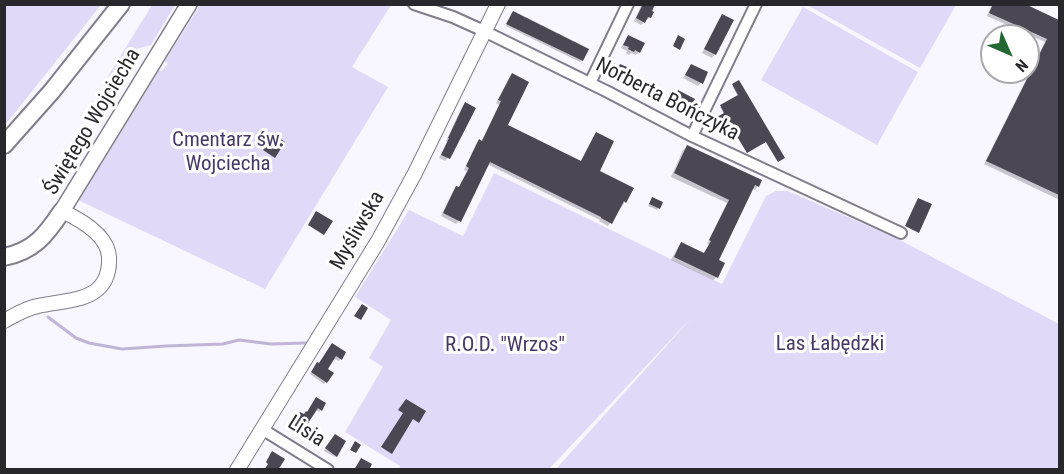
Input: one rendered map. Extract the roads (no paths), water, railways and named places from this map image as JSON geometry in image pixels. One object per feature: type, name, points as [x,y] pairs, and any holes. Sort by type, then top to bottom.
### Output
[{"type":"main road","points":[[4,146],[52,91],[121,4]]},
{"type":"main road","name":"Świętego Wojciecha","points":[[62,211],[189,4]]},
{"type":"main road","points":[[4,257],[21,253],[39,241],[62,211]]},
{"type":"street","name":"Norberta Bończyka","points":[[414,4],[484,31],[692,136],[901,233]]},
{"type":"street","name":"Myśliwska","points":[[237,470],[378,241],[498,4]]},
{"type":"street","points":[[590,83],[628,4]]},
{"type":"street","points":[[692,136],[756,4]]},
{"type":"street","name":"Świętego Wojciecha","points":[[4,321],[36,306],[78,300],[90,295],[107,276],[109,254],[105,243],[90,228],[62,211]]},
{"type":"street","name":"Lisia","points":[[262,429],[328,470]]},
{"type":"waterway","points":[[48,317],[76,338],[89,343],[122,349],[223,344],[239,340],[271,344],[306,343]]},
{"type":"park label","name":"Cmentarz św. Wojciecha","points":[[228,153]]},
{"type":"park label","name":"Las Łabędzki","points":[[830,345]]},
{"type":"park label","name":"R.O.D. \"Wrzos\"","points":[[505,346]]}]
